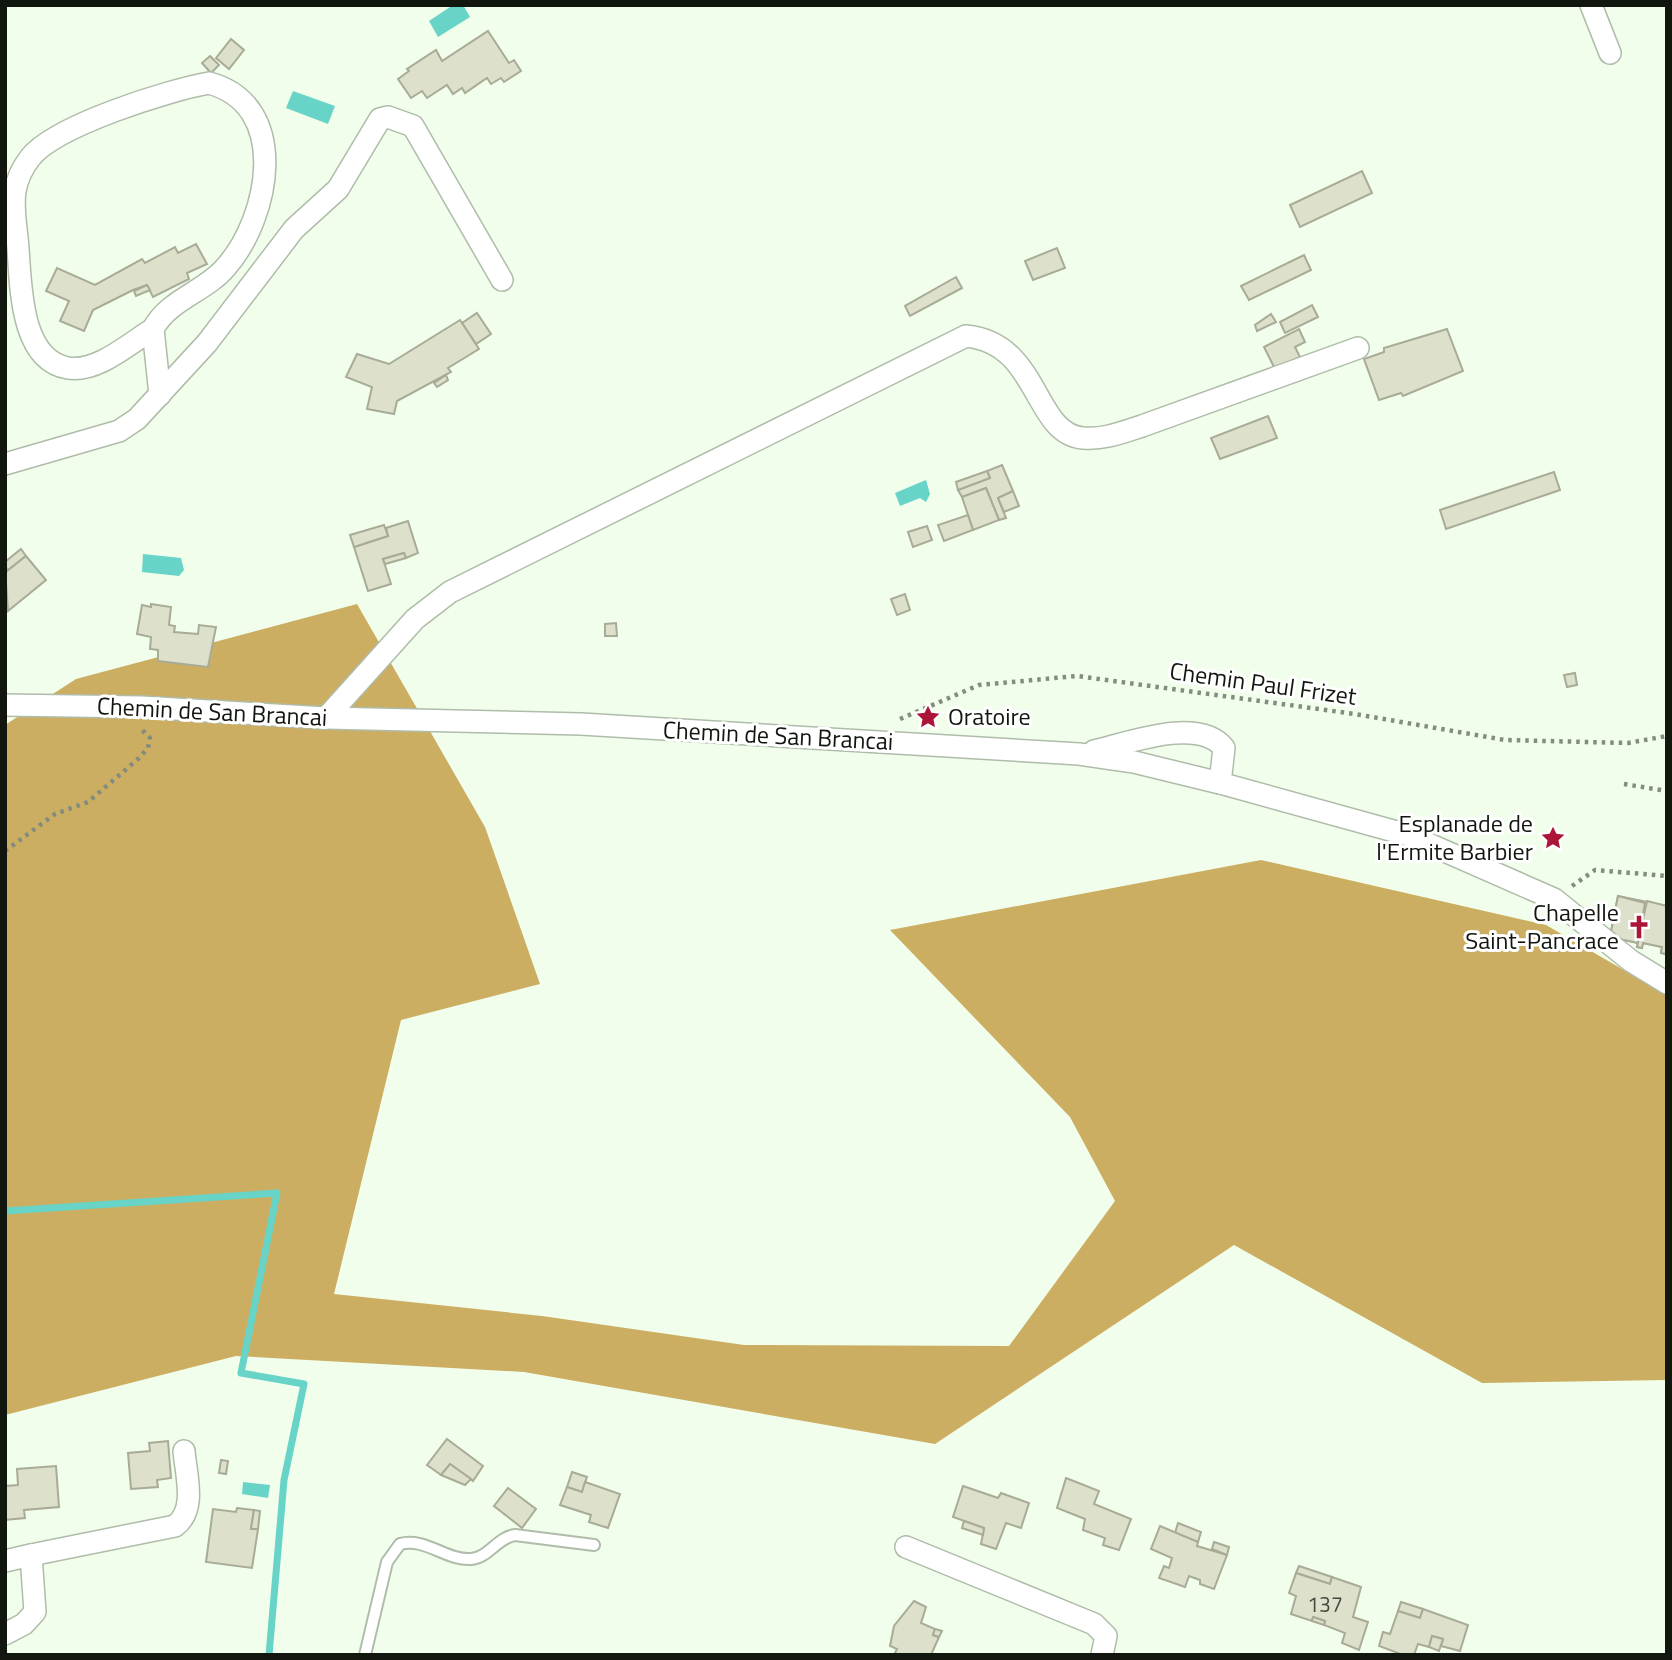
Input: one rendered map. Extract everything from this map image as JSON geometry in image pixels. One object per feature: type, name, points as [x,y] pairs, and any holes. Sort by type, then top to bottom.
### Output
[{"type":"street","points":[[1591,5],[1610,53]]},
{"type":"street","points":[[153,329],[86,367],[69,368],[46,356],[38,346],[24,314],[15,193],[30,157],[52,138],[112,114],[209,82],[235,94],[251,108],[263,142],[264,189],[252,222],[229,264],[215,278],[166,310],[153,329],[160,395]]},
{"type":"street","points":[[5,464],[119,431],[137,419],[207,344],[279,246],[346,178],[365,139],[380,119],[388,117],[413,126],[502,280]]},
{"type":"street","points":[[326,718],[415,619],[450,592],[966,336],[991,341],[1013,359],[1028,376],[1052,421],[1065,432],[1081,439],[1106,438],[1358,348]]},
{"type":"street","name":"Chemin de San Brancai","points":[[5,705],[121,706],[326,718],[581,724],[1079,754],[1134,762],[1408,835],[1554,898],[1631,961],[1667,983]]},
{"type":"street","points":[[1079,754],[1176,733],[1202,733],[1217,740],[1224,748],[1220,783]]},
{"type":"street","points":[[5,1561],[175,1526],[189,1510],[184,1451]]},
{"type":"street","points":[[906,1547],[1094,1624],[1106,1636],[1102,1655]]},
{"type":"street","points":[[5,1634],[29,1620],[35,1612],[31,1555]]},
{"type":"lane","points":[[365,1655],[387,1562],[400,1545],[416,1543],[470,1559],[479,1557],[506,1536],[594,1545]]},
{"type":"path","name":"Chemin Paul Frizet","points":[[899,721],[979,685],[1077,676],[1355,714],[1505,740],[1628,743],[1667,736]]},
{"type":"path","points":[[5,851],[55,814],[88,802],[148,748],[150,738],[121,706]]},
{"type":"path","points":[[1624,785],[1667,791]]},
{"type":"path","points":[[1554,898],[1595,870],[1667,876]]},
{"type":"shaded area","points":[[357,604],[485,827],[540,984],[401,1020],[334,1294],[542,1316],[744,1345],[1009,1346],[1115,1201],[1070,1117],[890,930],[1261,860],[1546,925],[1667,995],[1667,1380],[1482,1383],[1234,1245],[935,1444],[524,1372],[236,1356],[5,1415],[5,725],[76,679]]},
{"type":"water","points":[[453,5],[463,5],[470,17],[438,37],[429,21]]},
{"type":"water","points":[[293,91],[335,106],[328,124],[286,108]]},
{"type":"water","points":[[926,480],[930,494],[926,502],[920,498],[900,506],[895,493]]},
{"type":"water","points":[[143,554],[181,558],[184,570],[179,576],[142,572]]},
{"type":"water","points":[[243,1482],[270,1485],[268,1498],[242,1494]]},
{"type":"building","points":[[488,31],[509,63],[514,60],[521,71],[504,82],[501,78],[491,84],[487,78],[465,93],[462,88],[453,94],[447,85],[427,98],[422,91],[411,98],[398,79],[409,71],[407,69],[436,50],[442,61]]},
{"type":"building","points":[[231,39],[244,50],[229,69],[216,58]]},
{"type":"building","points":[[210,56],[219,65],[211,73],[202,63]]},
{"type":"building","points":[[1362,171],[1372,193],[1300,227],[1290,205]]},
{"type":"building","points":[[196,244],[207,264],[187,273],[189,279],[153,297],[147,285],[133,290],[93,310],[84,331],[60,321],[69,301],[46,291],[57,268],[95,285],[142,259],[145,263],[175,247],[178,253]]},
{"type":"building","points":[[1057,248],[1065,268],[1033,280],[1025,261]]},
{"type":"building","points":[[1304,255],[1311,270],[1249,300],[1241,286]]},
{"type":"building","points":[[956,277],[962,288],[910,316],[905,306]]},
{"type":"building","points":[[147,285],[150,290],[136,296],[134,291]]},
{"type":"building","points":[[1312,305],[1318,317],[1285,333],[1280,322]]},
{"type":"building","points":[[477,313],[491,334],[476,344],[462,323]]},
{"type":"building","points":[[1271,314],[1276,322],[1257,331],[1255,325]]},
{"type":"building","points":[[460,320],[479,349],[448,368],[451,372],[397,401],[394,414],[367,409],[372,387],[346,377],[357,354],[389,364]]},
{"type":"building","points":[[1299,329],[1305,342],[1295,347],[1300,357],[1275,369],[1264,347]]},
{"type":"building","points":[[1447,329],[1463,371],[1403,396],[1401,393],[1379,400],[1364,359],[1384,352],[1384,348]]},
{"type":"building","points":[[446,375],[448,380],[437,387],[434,383]]},
{"type":"building","points":[[1268,416],[1277,438],[1220,459],[1211,438]]},
{"type":"building","points":[[1002,465],[1013,491],[998,498],[1006,518],[999,520],[986,488],[962,497],[958,490],[990,478],[987,471]]},
{"type":"building","points":[[987,471],[990,478],[958,490],[956,482]]},
{"type":"building","points":[[1554,472],[1560,490],[1446,529],[1440,510]]},
{"type":"building","points":[[986,488],[999,520],[973,530],[962,497]]},
{"type":"building","points":[[1013,491],[1019,506],[1004,512],[998,498]]},
{"type":"building","points":[[968,515],[973,530],[944,541],[938,525]]},
{"type":"building","points":[[408,521],[418,553],[406,558],[404,553],[383,559],[391,584],[368,591],[354,547],[388,536],[386,528]]},
{"type":"building","points":[[384,525],[388,536],[354,547],[350,535]]},
{"type":"building","points":[[927,526],[932,540],[913,547],[908,532]]},
{"type":"building","points":[[21,549],[26,556],[7,571],[5,562]]},
{"type":"building","points":[[404,553],[406,558],[385,564],[383,559]]},
{"type":"building","points":[[26,556],[46,580],[8,611],[5,568],[7,571]]},
{"type":"building","points":[[905,594],[910,610],[897,615],[891,599]]},
{"type":"building","points":[[151,604],[171,607],[169,625],[175,626],[174,632],[198,634],[199,625],[216,627],[208,667],[158,661],[158,650],[150,649],[151,637],[137,634],[142,605],[151,607]]},
{"type":"building","points":[[616,623],[617,636],[605,636],[605,624]]},
{"type":"building","points":[[1575,673],[1577,685],[1567,687],[1564,675]]},
{"type":"building","name":"Chapelle Saint-Pancrace","points":[[1618,896],[1667,906],[1666,954],[1661,953],[1662,947],[1643,943],[1642,948],[1637,947],[1638,943],[1610,937]]},
{"type":"building","points":[[1618,896],[1645,903],[1638,943],[1610,937]]},
{"type":"building","points":[[1647,901],[1667,906],[1666,954],[1661,953],[1662,947],[1643,943],[1642,948],[1637,947]]},
{"type":"building","points":[[447,1439],[483,1466],[473,1481],[450,1464],[441,1475],[427,1465]]},
{"type":"building","points":[[168,1441],[171,1478],[157,1480],[158,1487],[131,1489],[128,1453],[150,1451],[149,1443]]},
{"type":"building","points":[[221,1460],[228,1461],[226,1474],[219,1473]]},
{"type":"building","points":[[450,1464],[471,1479],[465,1485],[441,1475]]},
{"type":"building","points":[[56,1466],[59,1507],[24,1510],[25,1518],[5,1520],[5,1486],[18,1485],[17,1469]]},
{"type":"building","points":[[572,1472],[587,1477],[582,1492],[567,1487]]},
{"type":"building","points":[[1066,1478],[1099,1491],[1094,1504],[1131,1519],[1119,1550],[1103,1545],[1105,1538],[1083,1530],[1085,1519],[1057,1508]]},
{"type":"building","points":[[585,1482],[620,1494],[608,1528],[589,1522],[591,1515],[560,1505],[567,1487],[582,1492]]},
{"type":"building","points":[[963,1486],[998,1498],[1001,1493],[1029,1503],[1021,1528],[1006,1523],[996,1549],[981,1544],[984,1528],[953,1517]]},
{"type":"building","points":[[508,1488],[536,1509],[522,1528],[494,1506]]},
{"type":"building","points":[[237,1508],[254,1510],[251,1529],[258,1529],[252,1568],[206,1562],[213,1509],[236,1512]]},
{"type":"building","points":[[254,1510],[260,1511],[258,1529],[251,1529]]},
{"type":"building","points":[[964,1521],[984,1528],[983,1535],[962,1528]]},
{"type":"building","points":[[1178,1523],[1201,1532],[1198,1542],[1175,1533]]},
{"type":"building","points":[[1160,1526],[1198,1542],[1197,1546],[1227,1555],[1214,1589],[1189,1576],[1185,1587],[1159,1578],[1164,1566],[1169,1568],[1172,1558],[1151,1549]]},
{"type":"building","points":[[1214,1542],[1229,1547],[1227,1555],[1212,1549]]},
{"type":"building","points":[[1299,1566],[1332,1577],[1330,1584],[1296,1573]]},
{"type":"building","points":[[1296,1573],[1330,1584],[1332,1577],[1361,1587],[1353,1617],[1368,1622],[1359,1650],[1342,1643],[1345,1633],[1324,1625],[1325,1621],[1313,1617],[1312,1621],[1291,1614],[1296,1596],[1289,1593]]},
{"type":"building","points":[[914,1601],[926,1607],[921,1623],[935,1629],[933,1635],[939,1637],[931,1655],[894,1655],[897,1649],[890,1646],[894,1626]]},
{"type":"building","points":[[1401,1602],[1423,1609],[1420,1618],[1398,1611]]},
{"type":"building","points":[[1423,1609],[1468,1625],[1460,1651],[1441,1646],[1443,1639],[1432,1636],[1429,1647],[1418,1644],[1414,1655],[1403,1655],[1379,1646],[1383,1632],[1390,1634],[1398,1611],[1420,1618]]},
{"type":"building","points":[[1313,1617],[1325,1621],[1324,1625],[1312,1621]]},
{"type":"building","points":[[935,1629],[942,1631],[939,1637],[933,1635]]},
{"type":"building","points":[[1432,1636],[1443,1639],[1439,1651],[1429,1647]]},
{"type":"waterway","points":[[5,1211],[277,1193],[241,1373],[304,1384],[284,1480],[269,1655]]},
{"type":"place","name":"Oratoire","points":[[928,717]]},
{"type":"place","name":"Esplanade de l'Ermite Barbier","points":[[1553,838]]},
{"type":"place","name":"Chapelle Saint-Pancrace","points":[[1639,927]]}]
